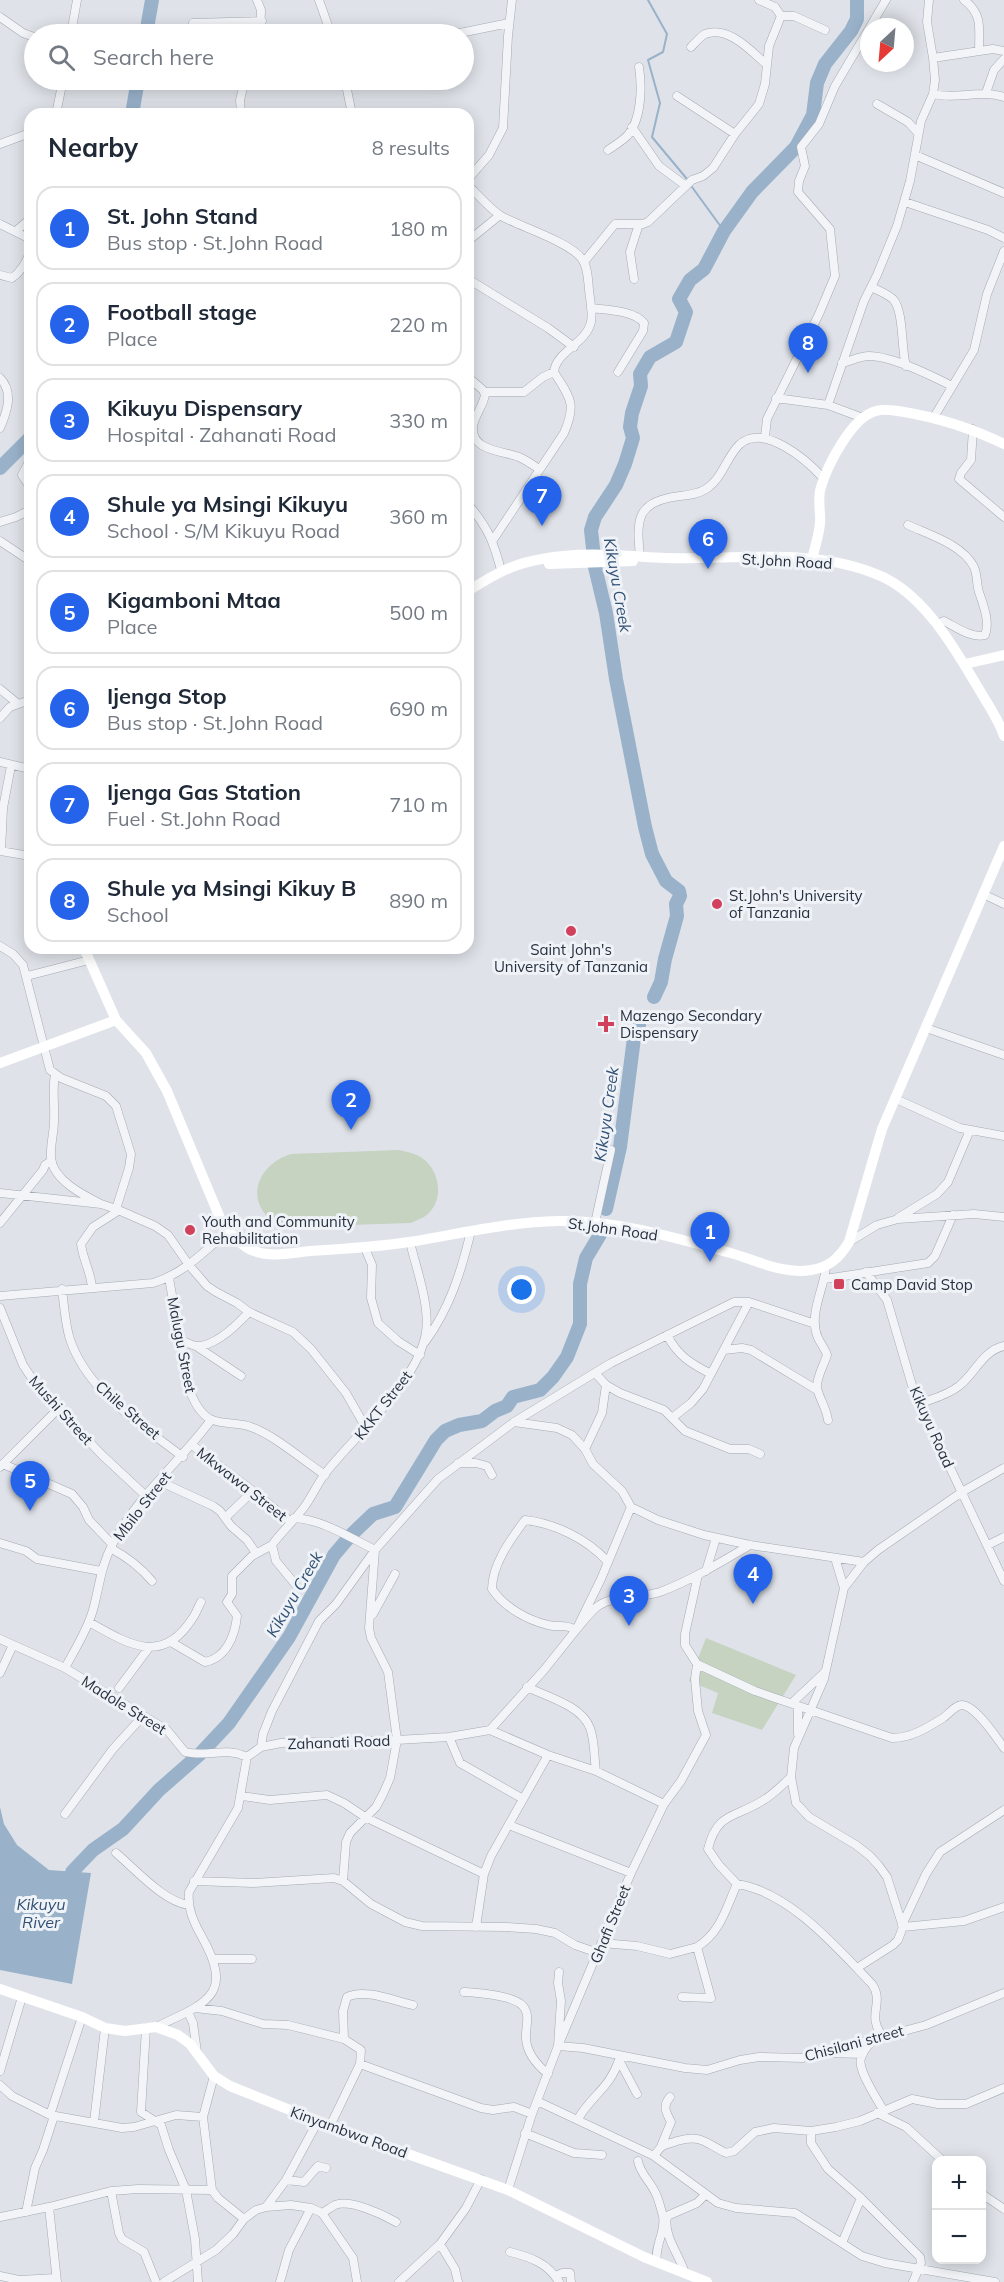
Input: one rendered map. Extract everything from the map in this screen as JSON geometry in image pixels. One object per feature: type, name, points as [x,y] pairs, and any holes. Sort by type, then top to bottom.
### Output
[{"type":"street","points":[[73,24],[77,0]]},
{"type":"street","points":[[257,0],[261,10],[262,24]]},
{"type":"street","points":[[320,0],[328,24]]},
{"type":"street","points":[[474,172],[489,155],[503,128],[512,0]]},
{"type":"street","points":[[759,0],[775,7],[781,16]]},
{"type":"street","points":[[765,437],[767,419],[776,398],[819,315],[835,276],[830,228],[798,192],[799,181],[805,166],[801,147],[819,124],[835,87],[886,0]]},
{"type":"street","points":[[828,405],[864,301],[887,252],[905,202],[918,133],[933,94],[935,80],[927,22],[929,0]]},
{"type":"street","points":[[964,0],[973,7],[977,14],[978,51]]},
{"type":"street","points":[[781,16],[794,16],[825,30]]},
{"type":"street","points":[[584,262],[615,224],[643,224],[654,218],[686,186],[712,168],[762,100],[768,46],[781,16]]},
{"type":"street","points":[[0,17],[24,33]]},
{"type":"street","points":[[193,23],[262,21]]},
{"type":"street","points":[[474,30],[509,23]]},
{"type":"street","points":[[691,47],[706,34],[730,36],[745,45],[766,64]]},
{"type":"street","points":[[933,58],[993,48],[1004,51]]},
{"type":"street","points":[[986,93],[994,70],[1004,59]]},
{"type":"street","points":[[608,150],[629,135],[642,93],[639,67]]},
{"type":"street","points":[[57,108],[61,90]]},
{"type":"street","points":[[241,108],[242,90]]},
{"type":"street","points":[[347,90],[351,108]]},
{"type":"street","points":[[933,94],[947,98],[986,93],[1004,97]]},
{"type":"street","points":[[677,96],[735,134]]},
{"type":"street","points":[[877,104],[908,122],[918,133]]},
{"type":"street","points":[[632,126],[659,166],[686,186]]},
{"type":"street","points":[[0,143],[24,136]]},
{"type":"street","points":[[915,155],[1004,193]]},
{"type":"street","points":[[474,191],[500,215],[578,255],[584,262],[591,308],[589,327],[574,347],[558,361],[554,372],[543,377],[524,392],[485,392],[474,382]]},
{"type":"street","points":[[905,202],[1004,237]]},
{"type":"street","points":[[474,236],[500,215]]},
{"type":"street","points":[[0,224],[24,236]]},
{"type":"street","points":[[16,231],[24,224]]},
{"type":"street","points":[[634,279],[630,252],[639,224]]},
{"type":"street","points":[[934,417],[974,350],[987,294],[1004,251]]},
{"type":"street","points":[[0,275],[12,278],[24,266]]},
{"type":"street","points":[[474,283],[548,328],[574,347]]},
{"type":"street","points":[[871,287],[892,298],[900,312],[902,351],[906,366]]},
{"type":"street","points":[[591,308],[619,312],[641,319],[644,323],[643,331],[618,372]]},
{"type":"street","points":[[842,363],[871,356],[906,366],[952,386]]},
{"type":"street","points":[[494,540],[564,433],[572,410],[568,396],[554,372]]},
{"type":"street","points":[[0,378],[6,386],[8,405],[0,428]]},
{"type":"street","points":[[485,392],[485,398],[474,424],[477,441],[486,447],[520,458],[539,469]]},
{"type":"street","points":[[776,398],[828,405],[863,418]]},
{"type":"street","points":[[812,559],[819,529],[820,492],[824,478],[843,443],[863,418],[883,410],[934,417],[973,429],[1004,444]]},
{"type":"street","points":[[973,429],[971,460],[959,479],[1004,517]]},
{"type":"street","points":[[640,556],[637,530],[646,507],[657,500],[704,491],[715,481],[738,446],[752,437],[765,437],[802,459],[824,478]]},
{"type":"street","points":[[474,512],[494,540],[501,570]]},
{"type":"street","points":[[0,522],[24,513]]},
{"type":"street","points":[[908,525],[953,547],[968,560],[975,572],[977,589],[984,607],[987,625],[985,636],[978,637],[944,621],[936,624]]},
{"type":"street","points":[[0,541],[24,557]]},
{"type":"street","points":[[615,559],[640,556],[666,558]]},
{"type":"street","points":[[474,587],[501,570],[527,562],[666,558]]},
{"type":"street","name":"St.John Road","points":[[666,558],[812,559],[849,565],[887,579],[915,600],[936,624],[965,664],[999,721],[1004,736]]},
{"type":"street","points":[[965,664],[1004,656]]},
{"type":"street","points":[[0,689],[17,703]]},
{"type":"street","points":[[0,717],[17,703],[24,701]]},
{"type":"street","points":[[0,762],[24,768]]},
{"type":"street","points":[[11,766],[4,800],[0,851],[24,854]]},
{"type":"street","points":[[828,1420],[826,1408],[818,1390],[818,1381],[827,1355],[817,1337],[815,1324],[816,1308],[825,1279],[826,1267],[841,1255],[849,1242],[882,1129],[985,895],[1004,846]]},
{"type":"street","points":[[985,895],[1004,904]]},
{"type":"street","points":[[0,946],[13,954],[23,965],[50,1070],[106,1096],[116,1106],[131,1154],[117,1210],[93,1227],[81,1244],[86,1264],[90,1270],[92,1288]]},
{"type":"street","name":"St.John Road","points":[[86,954],[116,1020],[146,1053],[167,1092],[215,1207],[228,1231],[251,1250],[270,1254],[365,1248],[521,1223],[560,1221],[594,1223],[681,1239],[750,1258],[779,1269],[809,1271],[826,1267]]},
{"type":"street","points":[[27,976],[89,960]]},
{"type":"street","points":[[0,1063],[116,1020]]},
{"type":"street","points":[[926,1028],[1004,1056]]},
{"type":"street","points":[[55,1074],[52,1087],[55,1115],[51,1161],[61,1176],[81,1194],[162,1230],[207,1286],[249,1312],[285,1326],[311,1349],[346,1393],[366,1428]]},
{"type":"street","points":[[896,1099],[947,1124],[1004,1136]]},
{"type":"street","points":[[898,1219],[937,1194],[948,1182],[970,1130]]},
{"type":"street","points":[[594,1223],[611,1150]]},
{"type":"street","points":[[0,1223],[45,1165],[51,1161]]},
{"type":"street","points":[[0,1194],[101,1204]]},
{"type":"street","points":[[849,1242],[877,1225],[898,1219],[953,1215],[1004,1216]]},
{"type":"street","points":[[825,1279],[921,1264],[932,1260],[953,1215]]},
{"type":"street","points":[[0,1296],[62,1289],[137,1286],[169,1278],[189,1265],[228,1231]]},
{"type":"street","points":[[423,1346],[438,1326],[453,1294],[471,1231]]},
{"type":"street","name":"KKKT Street","points":[[171,1642],[205,1662],[215,1660],[229,1646],[236,1627],[237,1616],[227,1602],[232,1594],[232,1576],[256,1553],[272,1545],[303,1508],[325,1475],[366,1428],[420,1355],[427,1318],[410,1242]]},
{"type":"street","points":[[365,1248],[372,1265],[371,1298],[378,1323],[391,1336],[420,1355]]},
{"type":"street","name":"Kikuyu Road","points":[[866,1272],[887,1300],[920,1404],[1004,1581]]},
{"type":"street","name":"Malugu Street","points":[[169,1278],[188,1385],[193,1400],[211,1420]]},
{"type":"street","name":"Chile Street","points":[[62,1289],[69,1335],[76,1355],[89,1375],[120,1407],[183,1456]]},
{"type":"street","points":[[261,1747],[263,1734],[272,1711],[320,1621],[336,1604],[375,1550],[438,1479],[457,1463],[514,1422],[611,1363],[734,1302],[749,1302],[815,1324]]},
{"type":"street","points":[[672,1418],[691,1403],[711,1374],[749,1302]]},
{"type":"street","name":"Mushi Street","points":[[0,1308],[28,1375],[146,1496]]},
{"type":"street","points":[[196,1346],[223,1335],[249,1312]]},
{"type":"street","points":[[667,1335],[675,1350],[711,1374]]},
{"type":"street","points":[[182,1341],[196,1346],[241,1376]]},
{"type":"street","points":[[920,1404],[958,1387],[980,1362],[996,1349],[1004,1346]]},
{"type":"street","points":[[724,1350],[742,1348],[751,1350],[818,1390]]},
{"type":"street","points":[[596,1374],[606,1385],[620,1393],[664,1410],[685,1431],[730,1449],[749,1449],[760,1454]]},
{"type":"street","points":[[585,1449],[602,1413],[606,1385]]},
{"type":"street","points":[[58,1408],[1,1465],[72,1494],[83,1507],[88,1520],[112,1544],[112,1549],[125,1556],[152,1581]]},
{"type":"street","points":[[211,1420],[241,1424],[260,1431],[325,1475]]},
{"type":"street","name":"Mbilo Street","points":[[65,1668],[89,1622],[101,1571],[112,1544],[146,1496],[183,1456],[211,1420]]},
{"type":"street","points":[[514,1422],[557,1428],[572,1435],[585,1449],[593,1464],[613,1481],[632,1507],[658,1520],[716,1538],[864,1563]]},
{"type":"street","name":"Mkwawa Street","points":[[192,1445],[292,1520]]},
{"type":"street","points":[[457,1463],[476,1463],[487,1467],[492,1475]]},
{"type":"street","points":[[903,1926],[887,1877],[879,1866],[856,1845],[809,1817],[796,1803],[791,1777],[794,1748],[798,1735],[812,1711],[826,1671],[844,1588],[864,1563],[910,1526],[1004,1468]]},
{"type":"street","points":[[159,1481],[213,1506],[226,1517],[231,1526],[247,1540],[256,1553]]},
{"type":"street","points":[[226,1517],[253,1491]]},
{"type":"street","points":[[576,1630],[632,1507]]},
{"type":"street","points":[[292,1520],[302,1518],[375,1550]]},
{"type":"street","points":[[576,1630],[566,1624],[550,1626],[513,1611],[504,1600],[496,1596],[492,1589],[492,1582],[501,1557],[525,1520],[535,1521],[586,1542],[607,1561]]},
{"type":"street","points":[[988,1545],[1004,1537]]},
{"type":"street","name":"Ghafi Street","points":[[558,2046],[631,1873],[664,1804],[681,1781],[706,1735],[698,1711],[695,1679],[697,1665],[685,1645],[685,1634],[702,1573],[716,1538]]},
{"type":"street","points":[[0,1543],[26,1551],[37,1559],[101,1571]]},
{"type":"street","points":[[272,1545],[272,1553],[276,1561],[295,1584]]},
{"type":"street","points":[[664,1804],[596,1771],[548,1755],[490,1730],[598,1606],[605,1602],[649,1596],[702,1573],[750,1545]]},
{"type":"street","points":[[343,1881],[346,1842],[350,1833],[376,1807],[383,1794],[390,1778],[397,1740],[388,1672],[371,1638],[369,1621],[375,1550]]},
{"type":"street","points":[[835,1558],[844,1588]]},
{"type":"street","points":[[369,1621],[395,1574]]},
{"type":"street","points":[[89,1622],[148,1649],[162,1647],[171,1642],[192,1620],[201,1602]]},
{"type":"street","name":"Madole Street","points":[[0,1640],[65,1668],[167,1730],[185,1752],[200,1754],[232,1751],[247,1757]]},
{"type":"street","points":[[0,1673],[13,1645]]},
{"type":"street","points":[[107,1694],[119,1688],[148,1649]]},
{"type":"street","points":[[697,1665],[755,1692],[795,1704],[881,1736],[902,1738],[915,1734],[962,1705],[984,1722],[1004,1748]]},
{"type":"street","points":[[798,1735],[795,1704],[826,1671]]},
{"type":"street","points":[[119,1688],[119,1701]]},
{"type":"street","points":[[527,1688],[566,1705],[585,1717],[591,1730],[596,1771]]},
{"type":"street","points":[[64,1814],[113,1749],[143,1716]]},
{"type":"street","name":"Zahanati Road","points":[[247,1757],[261,1747],[281,1743],[449,1737],[490,1730]]},
{"type":"street","points":[[449,1737],[460,1762],[523,1799]]},
{"type":"street","points":[[476,1927],[484,1874],[491,1856],[548,1755]]},
{"type":"street","points":[[198,2282],[195,2238],[186,2190],[161,2125],[141,2112],[151,2027],[191,2010],[211,1995],[215,1987],[218,1976],[213,1959],[196,1927],[189,1905],[189,1893],[194,1881],[232,1821],[242,1796],[247,1757]]},
{"type":"street","points":[[791,1777],[774,1793],[759,1803],[733,1813],[712,1831],[708,1849],[718,1865],[737,1884],[749,1886],[793,1909],[812,1924],[877,1990],[874,2022],[878,2036],[863,2054],[860,2063],[862,2069],[880,2112],[906,2127],[938,2156]]},
{"type":"street","points":[[242,1796],[270,1800],[327,1795],[365,1817],[484,1874]]},
{"type":"street","points":[[857,1968],[893,1946],[898,1940],[922,1881],[940,1852],[1004,1810]]},
{"type":"street","points":[[509,1825],[631,1873]]},
{"type":"street","points":[[116,1854],[163,1893],[181,1904],[189,1905]]},
{"type":"street","points":[[194,1881],[253,1883],[318,1877],[343,1881],[371,1904],[405,1922],[422,1926],[536,1929],[555,1933],[575,1945],[598,1953]]},
{"type":"street","points":[[602,1943],[637,1946],[670,1954],[697,1947],[709,1939],[722,1920],[737,1884]]},
{"type":"street","points":[[903,1926],[964,1921],[1004,1907]]},
{"type":"street","points":[[682,1997],[711,1998],[697,1947]]},
{"type":"street","points":[[213,1959],[252,1959]]},
{"type":"street","points":[[508,2190],[525,2133],[558,2046],[561,2001],[559,1972]]},
{"type":"street","name":"Kinyambwa Road","points":[[0,1989],[82,2017],[105,2028],[125,2031],[151,2027],[185,2039],[214,2076],[238,2089],[330,2126],[508,2190],[657,2262],[707,2282]]},
{"type":"street","points":[[464,1992],[487,1993],[523,2006],[527,2017],[527,2046],[536,2063],[548,2074]]},
{"type":"street","name":"Chisilani street","points":[[558,2046],[583,2048],[664,2065],[707,2070],[759,2057],[802,2058],[926,2025],[1004,1993]]},
{"type":"street","points":[[344,2039],[342,2011],[346,1996],[371,1995],[413,2006]]},
{"type":"street","points":[[0,2071],[21,1996]]},
{"type":"street","points":[[191,2010],[222,2011],[263,2024],[288,2025],[344,2039],[361,2050],[360,2064],[330,2126]]},
{"type":"street","points":[[191,2010],[197,2054]]},
{"type":"street","points":[[26,2212],[35,2168],[44,2150],[52,2115],[82,2017]]},
{"type":"street","points":[[94,2122],[105,2028]]},
{"type":"street","points":[[823,2052],[863,2054]]},
{"type":"street","points":[[578,2119],[594,2098],[608,2086],[620,2060],[637,2094]]},
{"type":"street","points":[[360,2064],[481,2108],[493,2110],[514,2107],[532,2114]]},
{"type":"street","points":[[214,2076],[203,2117],[212,2190],[218,2198],[244,2219]]},
{"type":"street","points":[[0,2085],[12,2096],[52,2115],[122,2128],[134,2127],[176,2115],[203,2117]]},
{"type":"street","points":[[662,2144],[688,2137],[703,2139],[726,2153],[734,2151],[755,2132],[774,2128],[811,2131],[836,2127],[912,2099],[938,2104],[966,2104],[1004,2088]]},
{"type":"street","points":[[654,2156],[671,2122],[665,2110],[665,2103],[670,2097]]},
{"type":"street","points":[[537,2101],[654,2156],[718,2203],[736,2208],[795,2212],[862,2256],[918,2270],[995,2282]]},
{"type":"street","points":[[266,2206],[286,2180],[318,2121]]},
{"type":"street","points":[[811,2131],[811,2143],[828,2169],[861,2198],[920,2257],[921,2263],[913,2282]]},
{"type":"street","points":[[525,2133],[574,2154],[602,2155]]},
{"type":"street","points":[[638,2161],[641,2172],[656,2193],[664,2228],[679,2257],[684,2273]]},
{"type":"street","points":[[286,2180],[304,2182],[318,2166],[326,2168]]},
{"type":"street","points":[[399,2282],[440,2244],[466,2208],[481,2179]]},
{"type":"street","points":[[0,2217],[111,2191],[212,2190]]},
{"type":"street","points":[[111,2191],[122,2239],[144,2252],[156,2282]]},
{"type":"street","points":[[657,2262],[657,2246],[667,2216],[697,2203],[706,2194]]},
{"type":"street","points":[[986,2197],[1004,2210]]},
{"type":"street","points":[[842,2243],[861,2198]]},
{"type":"street","points":[[322,2213],[336,2205],[344,2204],[383,2215],[396,2222]]},
{"type":"street","points":[[164,2282],[216,2250],[244,2219],[256,2210],[266,2206],[291,2205],[311,2208],[322,2213],[353,2258],[357,2282]]},
{"type":"street","points":[[0,2276],[19,2280],[57,2280],[50,2207]]},
{"type":"street","points":[[280,2282],[289,2250],[311,2208]]},
{"type":"street","points":[[440,2244],[455,2269],[458,2282]]},
{"type":"street","points":[[510,2252],[532,2258],[546,2266],[558,2279],[562,2273],[570,2273],[571,2282]]},
{"type":"green space","points":[[399,1150],[422,1158],[437,1179],[438,1196],[431,1211],[411,1223],[286,1227],[263,1212],[258,1201],[257,1190],[260,1179],[267,1169],[277,1160],[291,1154]]},
{"type":"green space","points":[[706,1638],[796,1675],[762,1730],[712,1713],[718,1693],[689,1681]]},
{"type":"water","name":"Kikuyu River","points":[[0,1807],[4,1824],[17,1845],[49,1870],[91,1873],[72,1984],[0,1970]]},
{"type":"waterway","points":[[148,24],[152,0]]},
{"type":"waterway","points":[[648,0],[667,34],[663,52],[648,60],[660,103],[652,137],[687,179]]},
{"type":"waterway","name":"Kikuyu Creek","points":[[654,997],[661,982],[677,916],[676,904],[680,896],[679,891],[666,881],[652,854],[645,827],[616,679],[606,613],[595,567],[591,530],[595,517],[616,485],[625,464],[633,438],[630,427],[641,386],[640,374],[650,357],[676,342],[686,312],[679,299],[690,280],[704,269],[724,231],[752,192],[796,147],[813,115],[817,83],[825,64],[851,31],[857,19],[857,0]]},
{"type":"waterway","points":[[133,108],[136,90]]},
{"type":"waterway","points":[[692,187],[724,231]]},
{"type":"waterway","points":[[0,468],[24,444]]},
{"type":"waterway","name":"Kikuyu Creek","points":[[606,1209],[620,1147],[634,1038],[639,1025]]},
{"type":"waterway","name":"Kikuyu Creek","points":[[72,1872],[93,1850],[123,1829],[159,1790],[200,1754],[229,1723],[289,1637],[334,1555],[373,1514],[395,1507],[436,1440],[445,1431],[459,1425],[482,1421],[495,1411],[507,1406],[513,1397],[540,1390],[553,1377],[567,1357],[580,1324],[580,1284],[586,1258],[601,1233]]},
{"type":"place","name":"Shule ya Msingi Kikuy B","points":[[808,373]]},
{"type":"place","name":"Ijenga Gas Station","points":[[542,526]]},
{"type":"place","name":"Ijenga Stop","points":[[708,569]]},
{"type":"place","name":"St.John's University of Tanzania","points":[[717,904]]},
{"type":"place","name":"Saint John's University of Tanzania","points":[[571,931]]},
{"type":"place","name":"Mazengo Secondary Dispensary","points":[[606,1024]]},
{"type":"place","name":"Football stage","points":[[351,1130]]},
{"type":"place","name":"Youth and Community Rehabilitation","points":[[190,1230]]},
{"type":"place","name":"St. John Stand","points":[[710,1262]]},
{"type":"place","name":"Camp David Stop","points":[[839,1284]]},
{"type":"place","name":"Kigamboni Mtaa","points":[[30,1511]]},
{"type":"place","name":"Shule ya Msingi Kikuyu","points":[[753,1604]]},
{"type":"place","name":"Kikuyu Dispensary","points":[[629,1626]]}]
